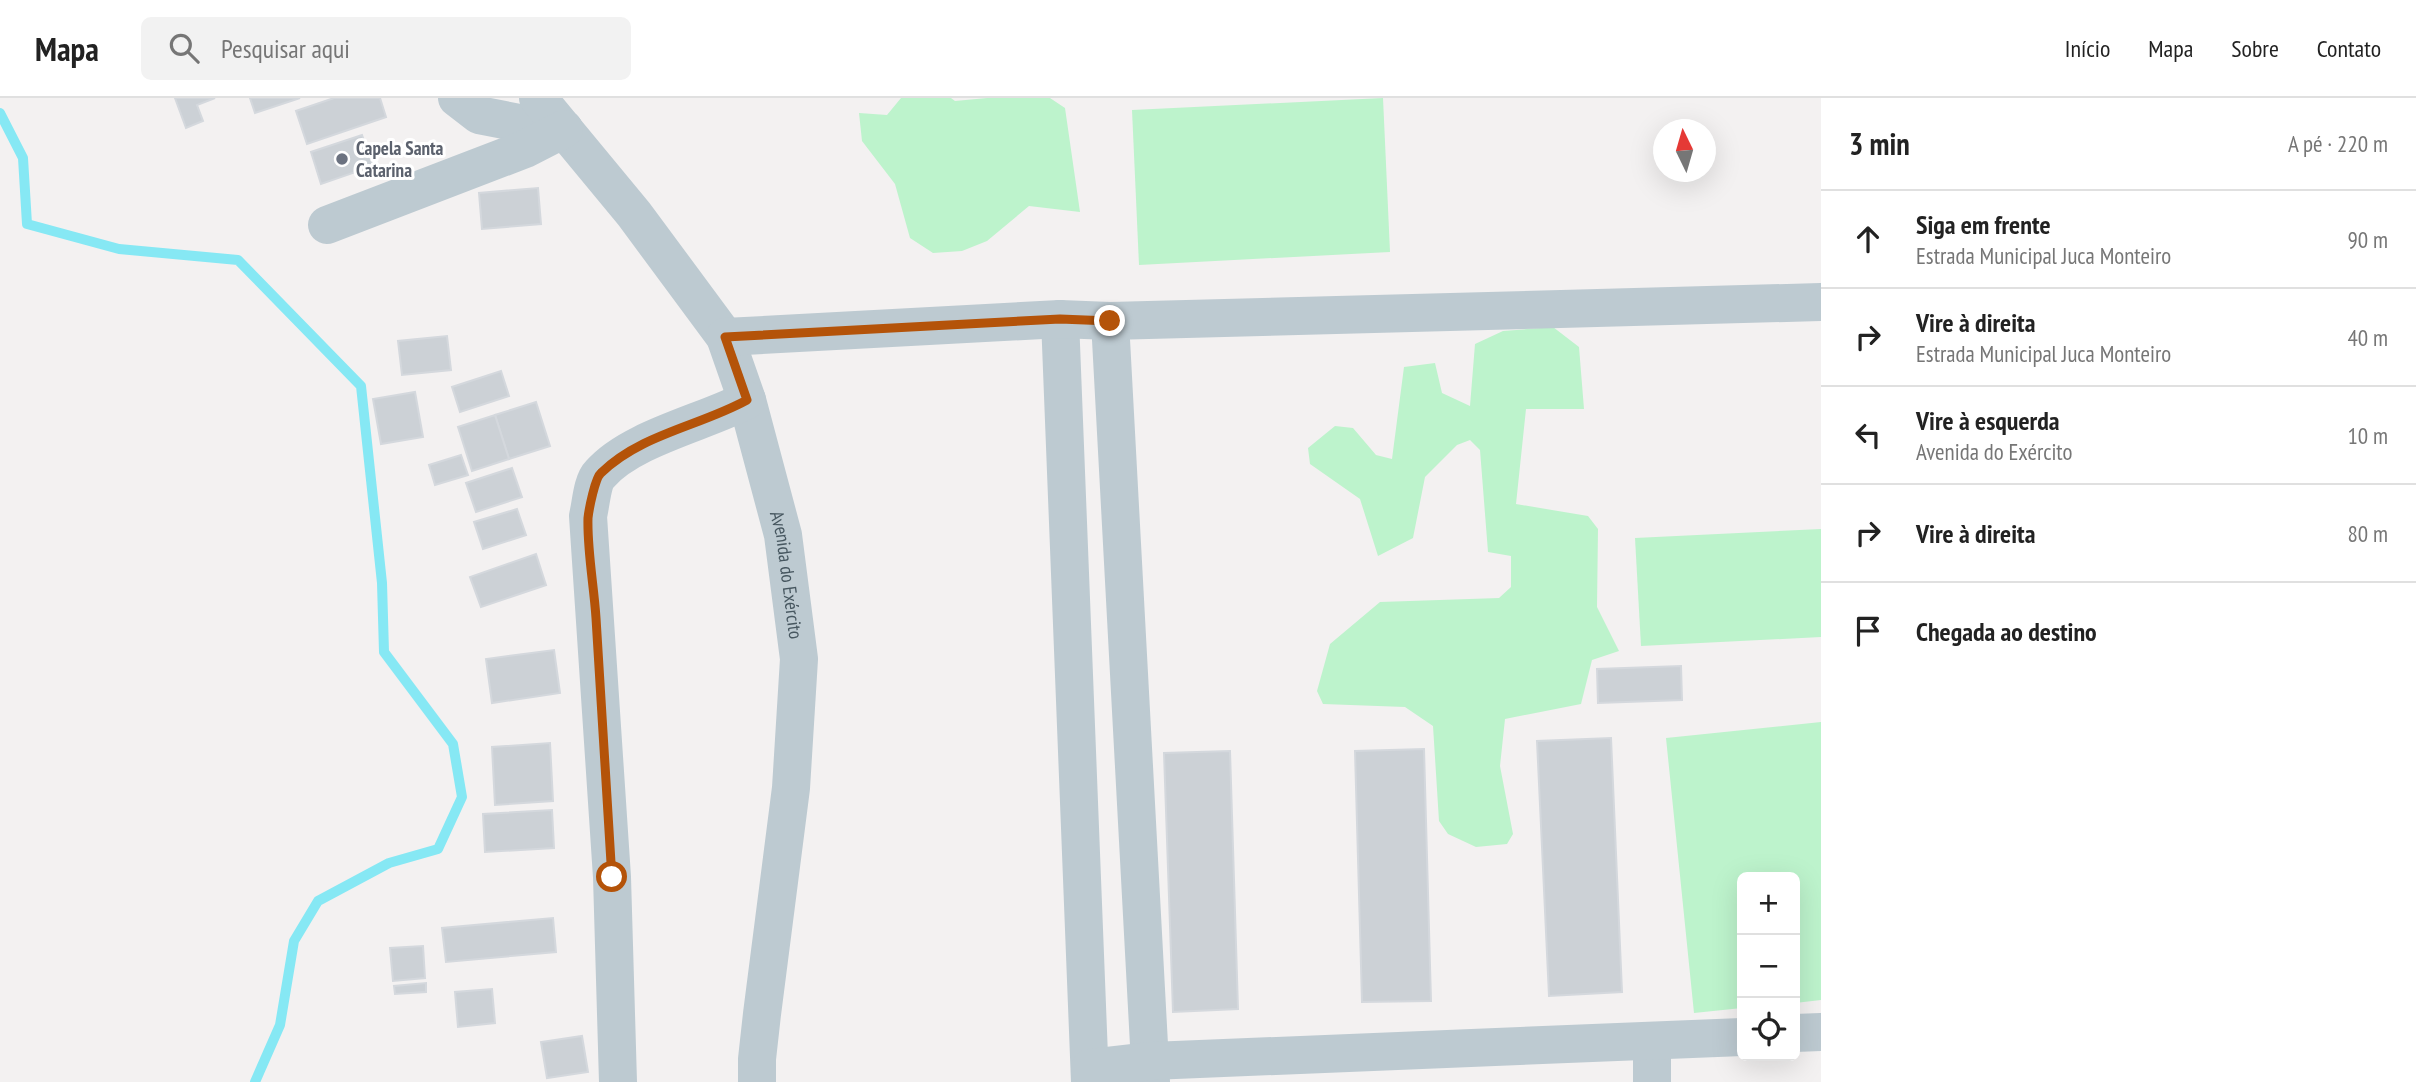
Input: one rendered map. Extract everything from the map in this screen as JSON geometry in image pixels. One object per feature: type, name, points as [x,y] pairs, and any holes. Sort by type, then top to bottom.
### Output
[{"type":"street","points":[[457,98],[479,115],[529,125],[565,113]]},
{"type":"street","name":"Avenida do Exército","points":[[538,98],[565,113],[634,214],[725,337],[747,400],[783,535],[799,659],[791,789],[762,1014],[757,1082]]},
{"type":"street","points":[[327,225],[524,149],[565,113]]},
{"type":"street","points":[[725,337],[1060,319],[1110,321],[1821,302]]},
{"type":"street","points":[[1060,319],[1090,1075],[1737,1037]]},
{"type":"street","points":[[1110,321],[1151,1072]]},
{"type":"street","points":[[618,1082],[612,877],[588,516],[598,475],[625,454],[680,427],[731,409],[747,400]]},
{"type":"street","points":[[1800,1033],[1821,1032]]},
{"type":"street","points":[[1652,1042],[1652,1082]]},
{"type":"green space","points":[[901,98],[951,98],[955,101],[1050,98],[1065,108],[1080,212],[1029,206],[987,241],[962,251],[933,253],[910,238],[895,184],[862,141],[859,113],[887,115]]},
{"type":"green space","points":[[1383,98],[1390,252],[1139,265],[1132,110]]},
{"type":"green space","points":[[1553,327],[1579,347],[1584,409],[1526,409],[1516,504],[1588,516],[1598,529],[1597,607],[1619,651],[1592,660],[1581,704],[1505,719],[1500,766],[1513,834],[1507,844],[1476,847],[1448,834],[1439,821],[1433,726],[1405,707],[1323,704],[1317,691],[1330,644],[1380,602],[1499,598],[1511,587],[1511,556],[1488,552],[1480,450],[1470,440],[1457,445],[1425,477],[1413,538],[1378,556],[1360,499],[1310,464],[1308,448],[1335,426],[1353,428],[1376,455],[1392,459],[1404,367],[1435,363],[1442,393],[1470,406],[1475,344],[1503,331]]},
{"type":"green space","points":[[1821,529],[1821,637],[1641,646],[1635,538]]},
{"type":"green space","points":[[1821,722],[1821,1000],[1800,1002],[1800,872],[1737,872],[1737,1009],[1694,1013],[1666,738]]},
{"type":"building","points":[[175,98],[215,98],[197,105],[203,121],[186,128]]},
{"type":"building","points":[[250,98],[300,98],[255,113]]},
{"type":"building","points":[[334,98],[380,98],[386,117],[307,144],[296,111]]},
{"type":"building","name":"Capela Santa Catarina","points":[[362,135],[373,166],[321,184],[311,152]]},
{"type":"building","points":[[538,188],[541,224],[482,229],[479,193]]},
{"type":"building","points":[[447,336],[451,370],[402,375],[398,341]]},
{"type":"building","points":[[501,371],[509,396],[460,412],[452,387]]},
{"type":"building","points":[[415,392],[423,437],[381,444],[373,399]]},
{"type":"building","points":[[536,402],[550,446],[509,459],[495,415]]},
{"type":"building","points":[[495,415],[509,459],[472,471],[458,427]]},
{"type":"building","points":[[461,455],[468,475],[435,485],[429,465]]},
{"type":"building","points":[[512,468],[522,497],[476,512],[466,483]]},
{"type":"building","points":[[517,509],[526,535],[483,549],[474,522]]},
{"type":"building","points":[[536,554],[546,585],[481,607],[470,577]]},
{"type":"building","points":[[554,650],[560,693],[492,703],[486,659]]},
{"type":"building","points":[[1681,666],[1682,700],[1598,703],[1597,669]]},
{"type":"building","points":[[1611,738],[1622,992],[1549,996],[1537,741]]},
{"type":"building","points":[[550,743],[553,801],[495,805],[492,747]]},
{"type":"building","points":[[1424,749],[1431,1001],[1362,1002],[1355,751]]},
{"type":"building","points":[[1230,751],[1238,1009],[1173,1012],[1164,753]]},
{"type":"building","points":[[552,810],[554,848],[485,852],[483,814]]},
{"type":"building","points":[[553,918],[556,952],[446,962],[442,928]]},
{"type":"building","points":[[423,946],[425,978],[393,981],[390,948]]},
{"type":"building","points":[[426,983],[426,992],[395,994],[394,986]]},
{"type":"building","points":[[492,989],[495,1023],[458,1027],[455,992]]},
{"type":"building","points":[[582,1036],[588,1072],[547,1078],[541,1042]]},
{"type":"waterway","points":[[0,113],[23,158],[27,224],[119,249],[238,260],[361,386],[382,583],[384,652],[453,744],[462,797],[438,849],[389,863],[318,901],[294,941],[280,1025],[255,1082]]},
{"type":"place","name":"Capela Santa Catarina","points":[[342,159]]},
{"type":"route","points":[[612,877],[588,516],[598,475],[625,454],[680,427],[731,409],[747,400],[725,337],[1060,319],[1110,321]]}]
